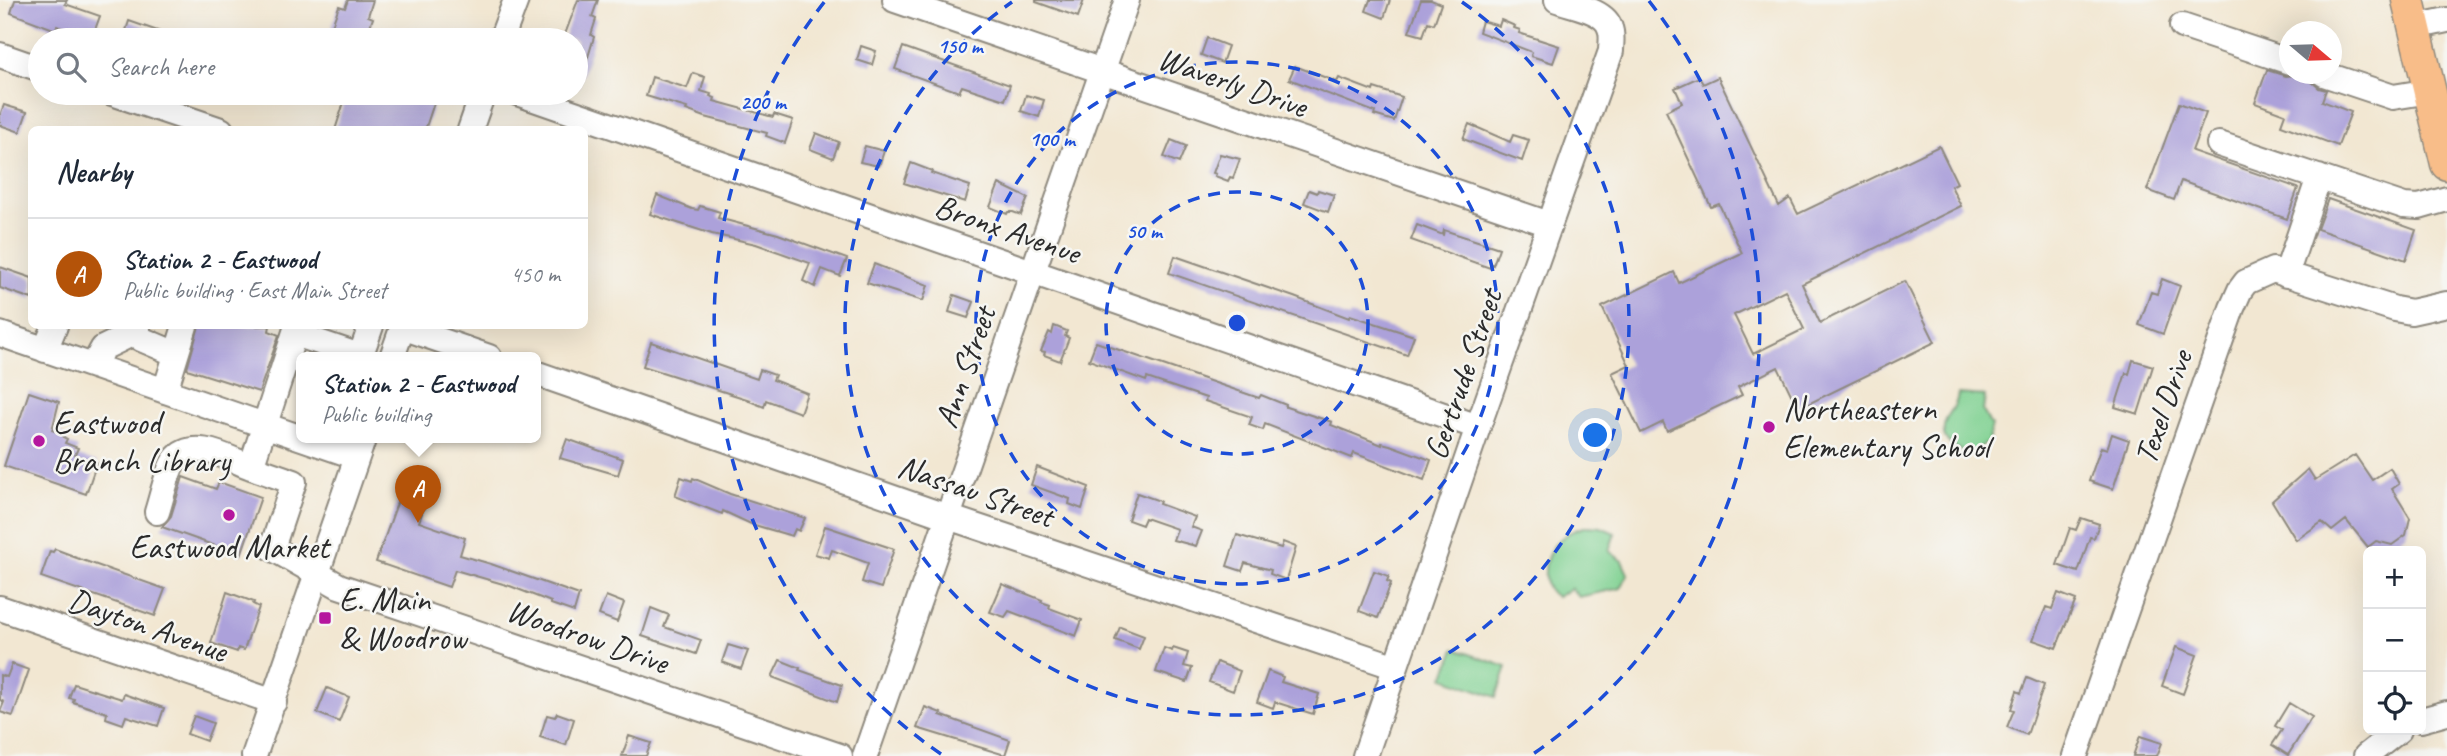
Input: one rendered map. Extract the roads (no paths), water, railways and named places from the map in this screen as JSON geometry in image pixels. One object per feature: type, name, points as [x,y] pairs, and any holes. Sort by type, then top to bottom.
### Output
[{"type":"main road","points":[[2411,13],[2447,164]]},
{"type":"street","points":[[506,28],[516,0]]},
{"type":"street","name":"Waverly Drive","points":[[895,0],[1549,224]]},
{"type":"street","name":"Ann Street","points":[[865,756],[1127,0]]},
{"type":"street","name":"Gertrude Street","points":[[1365,756],[1611,51],[1610,25],[1602,16],[1557,0]]},
{"type":"street","points":[[2411,13],[2447,19]]},
{"type":"street","points":[[2182,26],[2279,58]]},
{"type":"street","points":[[0,55],[28,65]]},
{"type":"street","points":[[2342,80],[2393,97],[2430,91]]},
{"type":"street","points":[[148,105],[210,126]]},
{"type":"street","points":[[471,126],[479,105]]},
{"type":"street","name":"Bronx Avenue","points":[[552,105],[1478,427]]},
{"type":"street","points":[[2218,144],[2404,206],[2419,207],[2447,199]]},
{"type":"street","points":[[2286,275],[2319,177]]},
{"type":"street","name":"Texel Drive","points":[[2075,756],[2239,290],[2246,282],[2273,271],[2395,309],[2411,312],[2447,304]]},
{"type":"street","points":[[45,349],[54,329]]},
{"type":"street","points":[[93,366],[103,348],[137,329],[142,339],[176,354]]},
{"type":"street","points":[[165,391],[184,329]]},
{"type":"street","points":[[361,352],[370,329]]},
{"type":"street","points":[[394,352],[401,329]]},
{"type":"street","points":[[410,329],[475,352]]},
{"type":"street","points":[[157,512],[174,460],[186,452],[198,448],[251,467],[266,426],[292,378],[296,330],[350,352]]},
{"type":"street","points":[[0,334],[266,426],[296,433]]},
{"type":"street","name":"Nassau Street","points":[[541,375],[948,517],[1396,667]]},
{"type":"street","points":[[254,756],[360,447],[342,443]]},
{"type":"street","name":"Woodrow Drive","points":[[251,467],[294,482],[272,548],[339,586],[840,756]]},
{"type":"street","name":"Dayton Avenue","points":[[0,608],[274,702]]},
{"type":"street","points":[[2426,719],[2447,713]]},
{"type":"street","points":[[2366,756],[2393,735]]},
{"type":"place","name":"Northeastern Elementary School","points":[[1769,427]]},
{"type":"place","name":"Eastwood Branch Library","points":[[39,441]]},
{"type":"place","name":"Eastwood Market","points":[[229,515]]},
{"type":"place","name":"Station 2 - Eastwood","points":[[418,523]]},
{"type":"place","name":"E. Main & Woodrow","points":[[325,618]]}]
